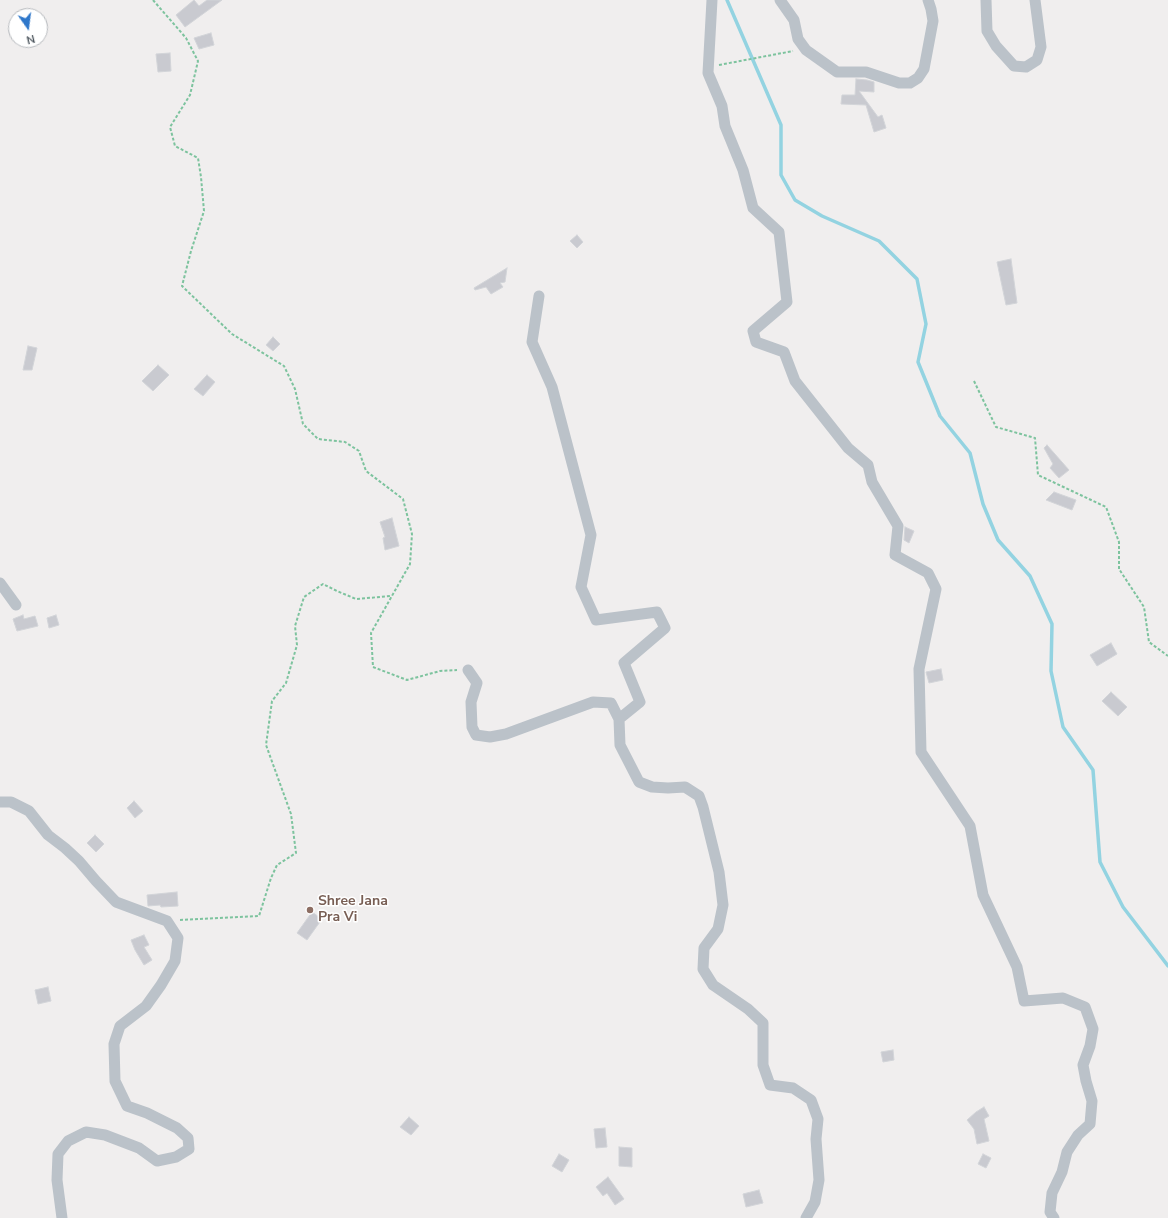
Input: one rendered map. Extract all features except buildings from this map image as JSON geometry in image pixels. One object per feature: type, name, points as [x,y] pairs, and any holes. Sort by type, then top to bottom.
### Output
[{"type":"street","points":[[712,0],[708,73],[722,106],[725,126],[743,170],[753,208],[778,232],[787,302],[753,331],[756,342],[784,352],[795,381],[848,448],[868,465],[872,482],[898,526],[895,555],[928,573],[936,588],[920,669],[921,752],[970,826],[983,895],[1017,967],[1024,1001],[1063,998],[1085,1007],[1093,1030],[1090,1046],[1083,1065],[1092,1101],[1090,1124],[1078,1135],[1067,1152],[1062,1172],[1052,1193],[1050,1212],[1054,1218]]},
{"type":"street","points":[[780,0],[794,20],[798,39],[806,50],[837,72],[866,72],[899,83],[910,83],[918,78],[924,69],[933,21],[928,0]]},
{"type":"street","points":[[986,0],[987,31],[996,46],[1014,66],[1026,67],[1037,60],[1041,47],[1035,0]]},
{"type":"street","points":[[539,296],[532,342],[552,387],[591,535],[580,587],[596,620],[657,612],[665,628],[624,663],[640,702],[619,719]]},
{"type":"street","points":[[0,583],[16,605]]},
{"type":"street","points":[[468,670],[477,683],[471,702],[472,726],[476,735],[490,737],[506,734],[593,702],[611,703],[619,719],[620,745],[639,782],[652,787],[685,787],[699,796],[719,872],[723,905],[718,929],[704,948],[703,969],[713,984],[748,1010],[763,1024],[763,1065],[770,1085],[793,1088],[811,1100],[818,1119],[816,1139],[819,1180],[815,1202],[806,1218]]},
{"type":"street","points":[[0,802],[11,802],[29,811],[48,835],[80,861],[116,902],[167,921],[178,938],[175,961],[161,985],[146,1006],[120,1026],[114,1044],[114,1081],[127,1106],[147,1113],[177,1128],[188,1138],[188,1148],[176,1158],[156,1161],[139,1148],[105,1135],[86,1132],[68,1141],[58,1154],[58,1180],[62,1218]]},
{"type":"path","points":[[153,0],[186,38],[198,61],[190,95],[170,128],[175,146],[198,158],[202,184],[204,211],[191,251],[182,286],[232,334],[284,366],[295,389],[303,424],[318,439],[345,442],[359,451],[366,471],[403,499],[412,534],[410,564],[371,633],[373,667],[407,680],[440,671],[468,670]]},
{"type":"path","points":[[714,66],[798,50]]},
{"type":"path","points":[[974,380],[996,428],[1035,438],[1038,475],[1106,508],[1119,542],[1119,569],[1144,607],[1149,642],[1168,656]]},
{"type":"path","points":[[167,921],[258,916],[277,865],[296,853],[291,814],[266,745],[272,701],[286,682],[298,645],[295,626],[304,597],[323,584],[356,599],[391,596]]},
{"type":"waterway","points":[[727,0],[781,125],[781,175],[795,200],[822,216],[879,241],[917,279],[926,324],[918,362],[940,416],[970,453],[983,504],[998,540],[1030,576],[1052,624],[1051,671],[1063,727],[1093,770],[1100,862],[1123,907],[1168,966]]},
{"type":"place","name":"Shree Jana Pra Vi","points":[[310,910]]}]
